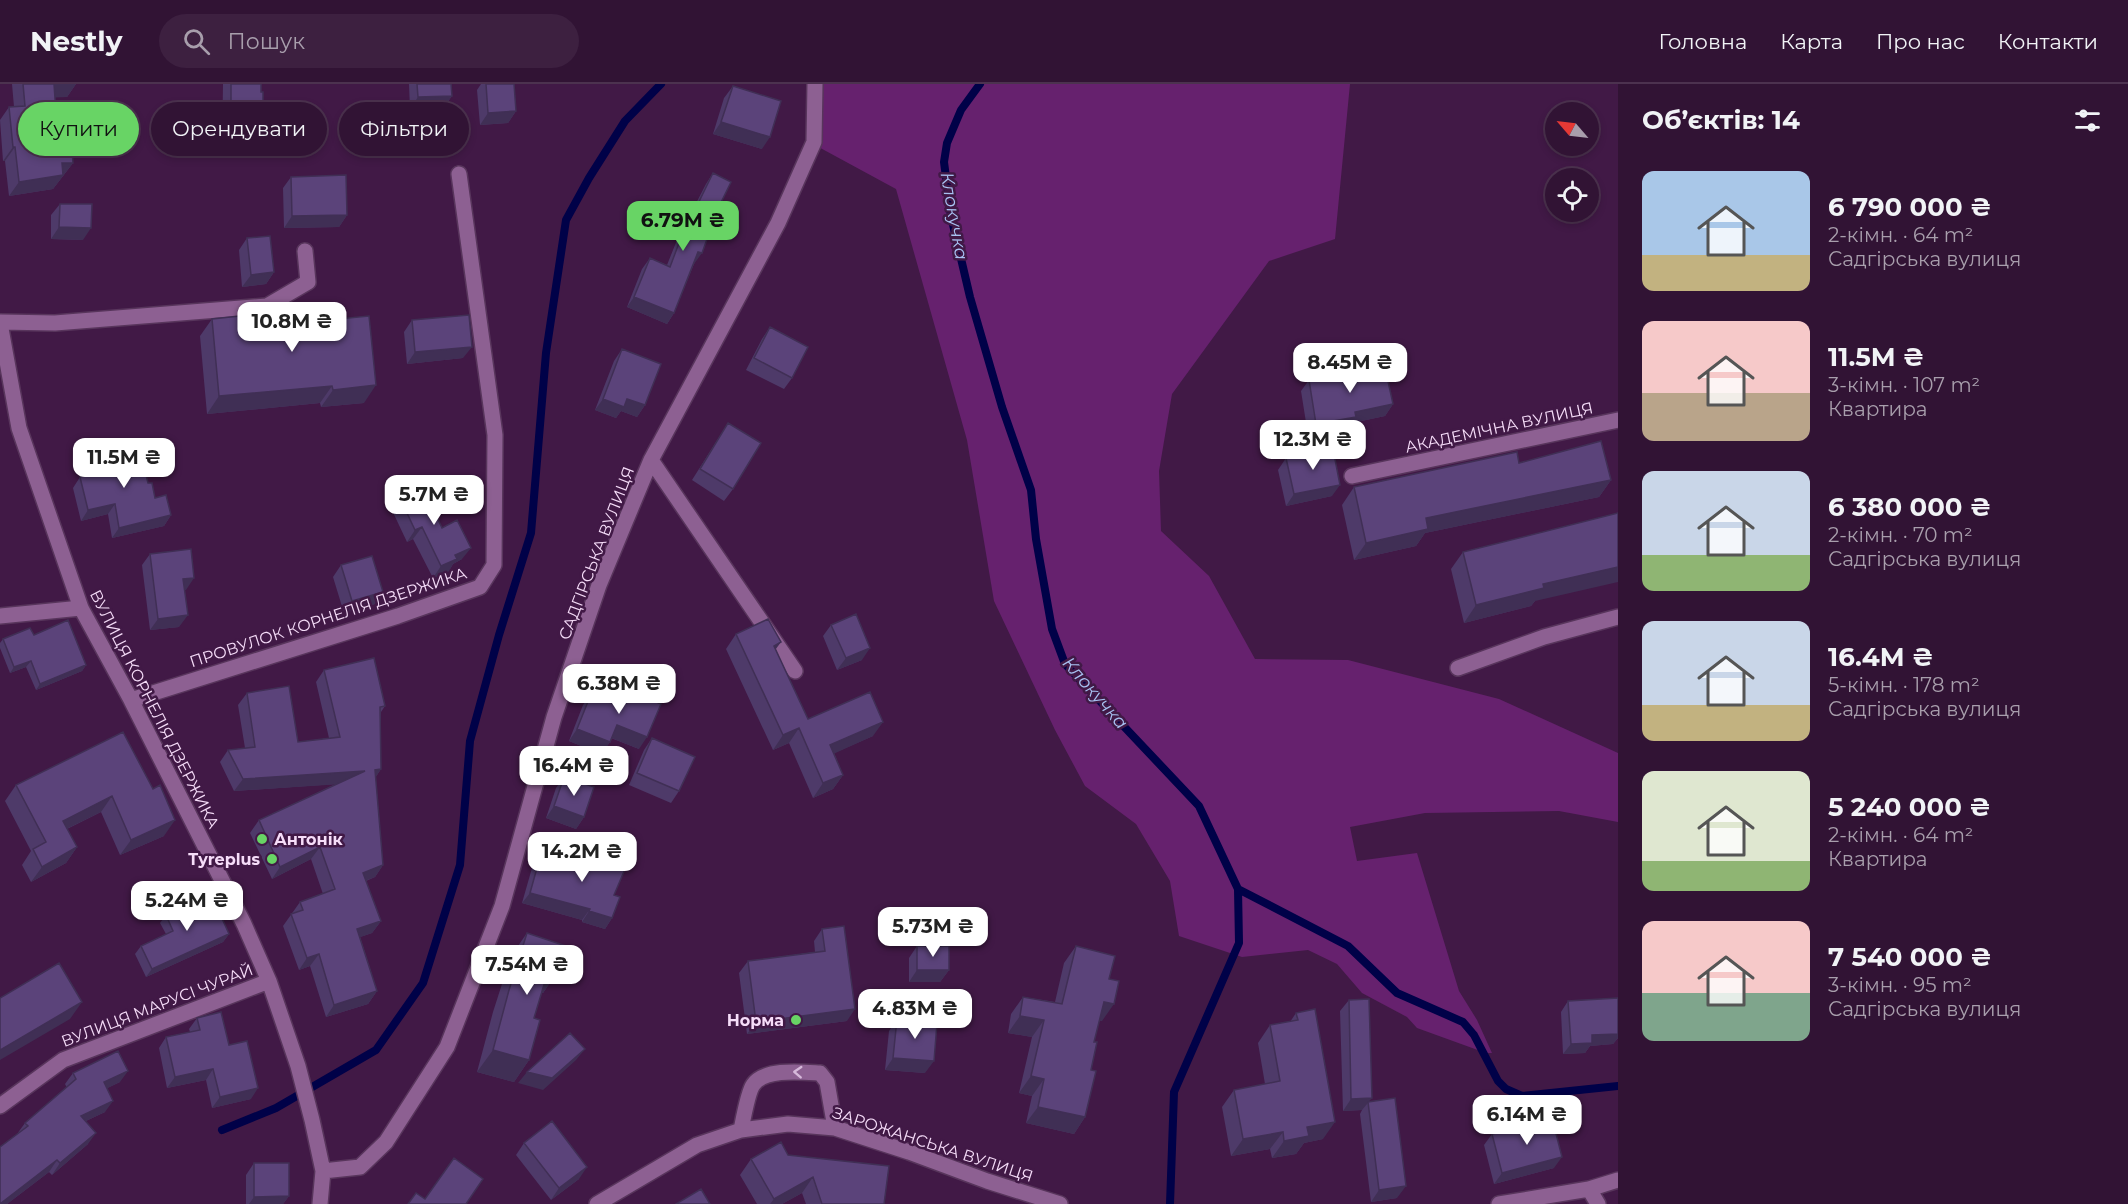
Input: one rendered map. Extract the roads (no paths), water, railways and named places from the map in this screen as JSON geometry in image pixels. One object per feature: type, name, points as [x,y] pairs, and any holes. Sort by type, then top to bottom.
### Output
[{"type":"street","name":"САДГІРСЬКА ВУЛИЦЯ","points":[[322,1171],[360,1167],[386,1142],[447,1047],[502,906],[554,717],[599,585],[651,460],[778,223],[814,142],[816,84]]},
{"type":"street","name":"ПРОВУЛОК КОРНЕЛІЯ ДЗЕРЖИКА","points":[[131,700],[398,616],[480,587],[494,565],[495,435],[459,174]]},
{"type":"street","points":[[0,323],[55,323],[267,306],[308,282],[305,251]]},
{"type":"street","name":"ВУЛИЦЯ КОРНЕЛІЯ ДЗЕРЖИКА","points":[[0,323],[19,428],[81,608],[131,700],[244,924],[269,981],[298,1066],[312,1120],[322,1171],[320,1204]]},
{"type":"street","name":"АКАДЕМІЧНА ВУЛИЦЯ","points":[[1352,477],[1618,420]]},
{"type":"street","points":[[651,460],[795,671]]},
{"type":"street","points":[[0,616],[81,608]]},
{"type":"street","points":[[1458,668],[1544,637],[1618,617]]},
{"type":"street","name":"ВУЛИЦЯ МАРУСІ ЧУРАЙ","points":[[0,1106],[63,1060],[269,981]]},
{"type":"street","points":[[741,1130],[752,1086],[759,1078],[786,1071],[820,1073],[827,1082],[835,1128]]},
{"type":"street","name":"ЗАРОЖАНСЬКА ВУЛИЦЯ","points":[[597,1204],[698,1145],[741,1130],[788,1124],[835,1128],[1053,1203]]},
{"type":"street","points":[[1499,1204],[1589,1189],[1618,1180]]},
{"type":"street","points":[[1589,1189],[1598,1204]]},
{"type":"waterway","points":[[222,1130],[276,1108],[376,1050],[423,983],[460,865],[470,741],[499,635],[531,533],[546,353],[566,220],[625,121],[661,84]]},
{"type":"waterway","name":"Клокучка","points":[[980,84],[961,110],[947,143],[944,162],[951,216],[970,297],[1002,407],[1031,490],[1036,539],[1052,629],[1065,664],[1199,806],[1238,889],[1239,943],[1174,1092],[1170,1204]]},
{"type":"waterway","points":[[1238,889],[1348,946],[1397,993],[1463,1022],[1474,1035],[1498,1081],[1506,1089],[1522,1096],[1618,1086]]},
{"type":"place","name":"Антонік","points":[[262,839]]},
{"type":"place","name":"Tyreplus","points":[[272,859]]},
{"type":"place","name":"Норма","points":[[796,1020]]}]
